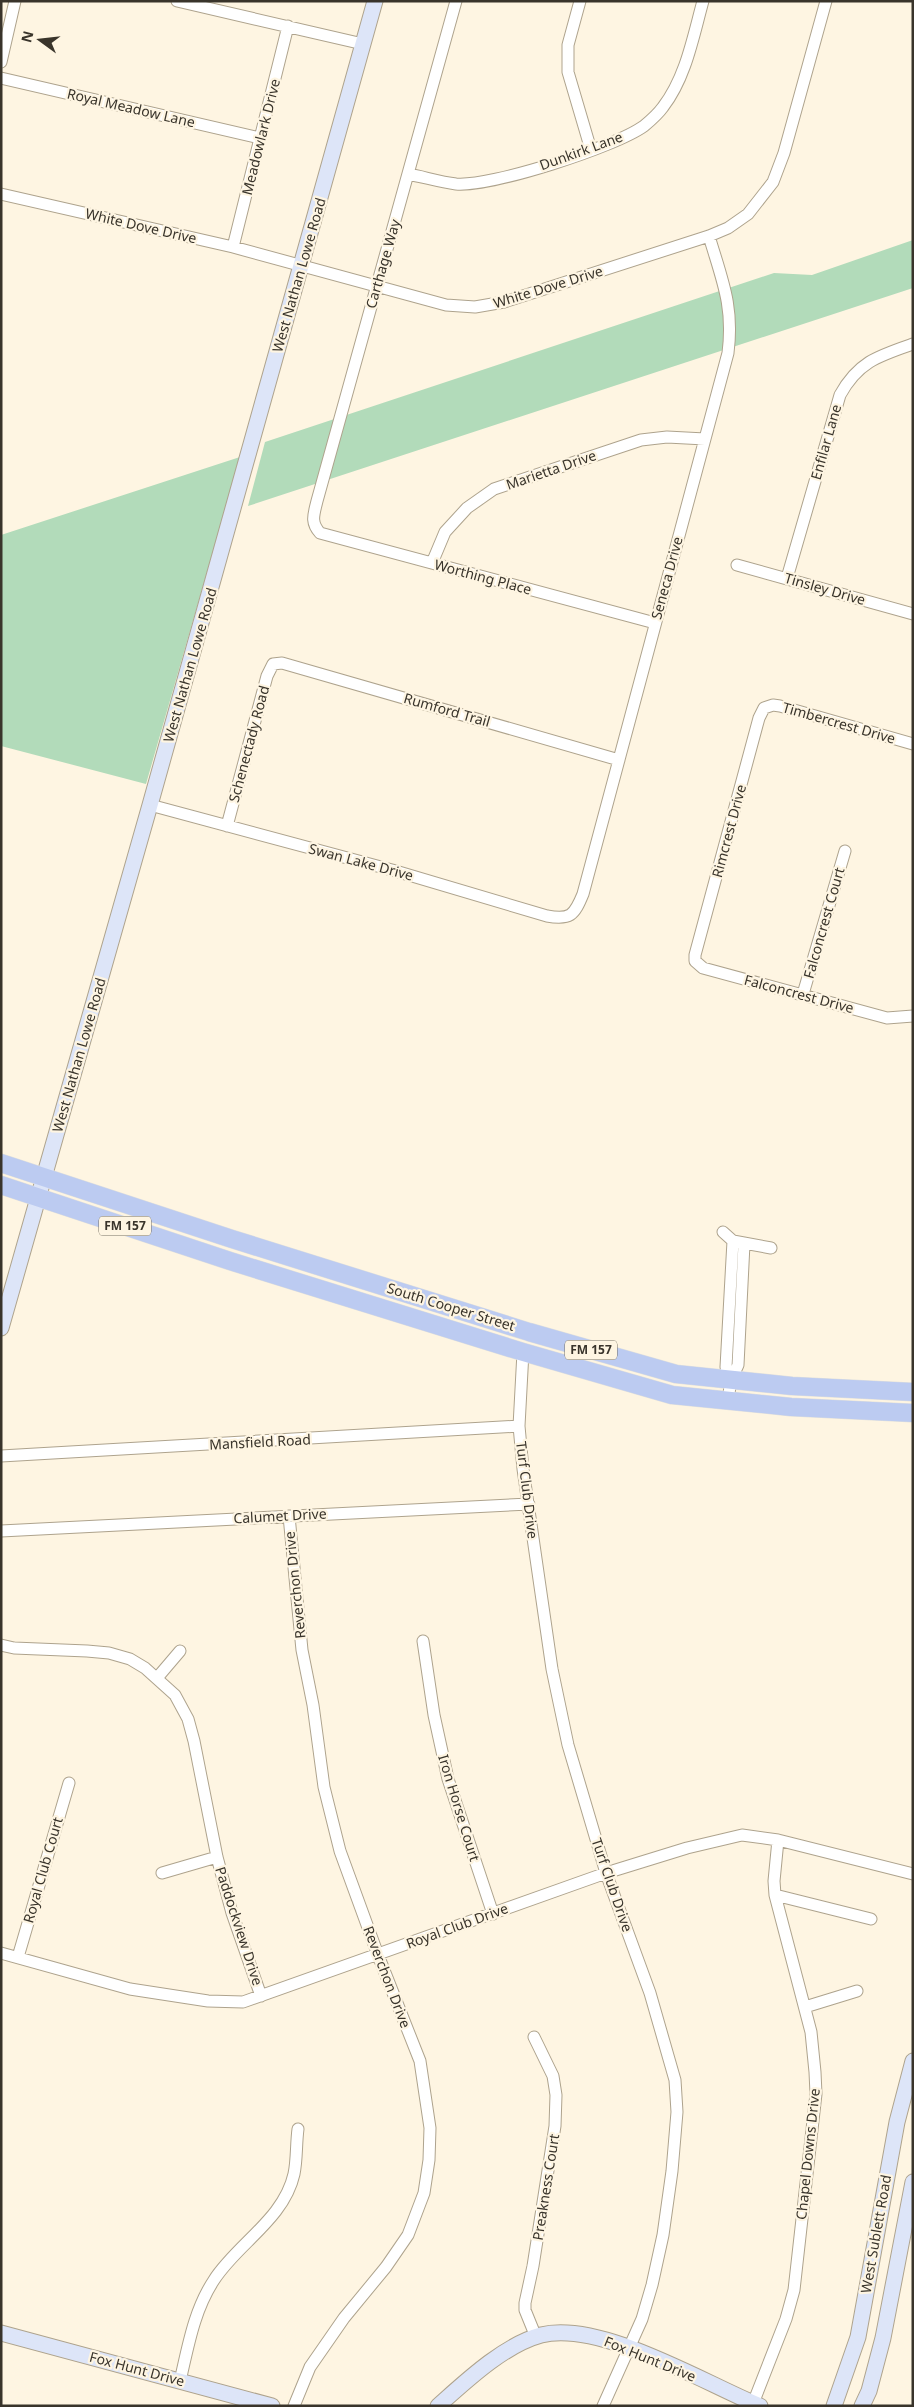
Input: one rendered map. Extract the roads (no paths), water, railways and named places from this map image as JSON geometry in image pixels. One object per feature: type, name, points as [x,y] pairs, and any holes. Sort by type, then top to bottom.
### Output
[{"type":"main road","name":"South Cooper Street","points":[[1,1163],[306,1262],[623,1360],[676,1374],[792,1386],[913,1392]]},
{"type":"main road","name":"South Cooper Street","points":[[1,1185],[523,1352],[672,1395],[791,1407],[913,1413]]},
{"type":"main road","points":[[300,1282],[306,1262]]},
{"type":"street","points":[[1,62],[15,1]]},
{"type":"street","points":[[177,1],[363,44]]},
{"type":"street","name":"West Nathan Lowe Road","points":[[1,1328],[302,267],[375,1]]},
{"type":"street","name":"Carthage Way","points":[[314,526],[313,518],[317,501],[456,1]]},
{"type":"street","points":[[580,1],[568,45],[568,72],[591,150]]},
{"type":"street","name":"Dunkirk Lane","points":[[408,174],[456,184],[479,183],[502,178],[591,150],[643,126],[662,108],[677,85],[703,1]]},
{"type":"street","name":"White Dove Drive","points":[[1,194],[233,248],[446,305],[475,308],[504,302],[709,236],[728,228],[748,214],[773,182],[784,153],[826,1]]},
{"type":"street","name":"Meadowlark Drive","points":[[233,248],[288,26]]},
{"type":"street","name":"Royal Meadow Lane","points":[[1,78],[260,138]]},
{"type":"street","name":"Seneca Drive","points":[[570,916],[578,908],[583,894],[728,353],[731,330],[729,304],[709,236]]},
{"type":"street","name":"Enfilar Lane","points":[[787,578],[840,395],[849,379],[875,357],[913,344]]},
{"type":"street","name":"Marietta Drive","points":[[432,563],[445,532],[467,508],[494,489],[641,440],[666,437],[705,439]]},
{"type":"street","name":"Worthing Place","points":[[314,526],[320,533],[655,623]]},
{"type":"street","name":"Tinsley Drive","points":[[737,565],[913,614]]},
{"type":"street","name":"Rumford Trail","points":[[274,664],[282,663],[619,760]]},
{"type":"street","name":"Schenectady Road","points":[[227,826],[267,676],[274,664]]},
{"type":"street","name":"Timbercrest Drive","points":[[764,708],[773,705],[780,706],[913,744]]},
{"type":"street","name":"Rimcrest Drive","points":[[694,955],[759,718],[764,708]]},
{"type":"street","name":"Swan Lake Drive","points":[[150,805],[392,870],[547,916],[562,918],[570,916]]},
{"type":"street","name":"Falconcrest Court","points":[[804,994],[844,851]]},
{"type":"street","name":"Falconcrest Drive","points":[[694,955],[694,961],[703,968],[887,1018],[913,1016]]},
{"type":"street","points":[[723,1232],[739,1242],[771,1248]]},
{"type":"street","points":[[728,1400],[731,1380],[738,1365],[739,1242]]},
{"type":"street","name":"Turf Club Drive","points":[[523,1352],[519,1426],[552,1669],[568,1745],[606,1873],[650,1993],[675,2080],[677,2112],[672,2171],[663,2235],[652,2285],[642,2319],[603,2406]]},
{"type":"street","name":"Mansfield Road","points":[[1,1456],[519,1426]]},
{"type":"street","name":"Calumet Drive","points":[[1,1531],[529,1504]]},
{"type":"street","name":"Reverchon Drive","points":[[289,1516],[302,1650],[313,1706],[324,1788],[340,1851],[378,1955],[420,2061],[430,2128],[429,2160],[424,2193],[408,2235],[386,2267],[344,2318],[310,2367],[294,2406]]},
{"type":"street","name":"Iron Horse Court","points":[[423,1640],[434,1714],[448,1779],[493,1914]]},
{"type":"street","name":"Paddockview Drive","points":[[1,1646],[109,1653],[130,1659],[157,1678],[175,1695],[188,1719],[217,1857],[232,1913],[261,1996]]},
{"type":"street","points":[[157,1678],[180,1651]]},
{"type":"street","name":"Royal Club Court","points":[[18,1957],[69,1783]]},
{"type":"street","name":"Royal Club Drive","points":[[1,1953],[130,1989],[208,2002],[243,2002],[606,1873],[687,1848],[742,1836],[778,1840],[913,1874]]},
{"type":"street","name":"Chapel Downs Drive","points":[[755,2405],[786,2319],[794,2290],[816,2094],[811,2032],[775,1894],[774,1881],[778,1840]]},
{"type":"street","name":"Paddockview Drive","points":[[162,1873],[217,1857]]},
{"type":"street","points":[[775,1894],[870,1919]]},
{"type":"street","points":[[805,2007],[857,1991]]},
{"type":"street","name":"Preakness Court","points":[[534,2037],[552,2076],[556,2095],[553,2145],[524,2303],[536,2337]]},
{"type":"street","name":"West Sublett Road","points":[[834,2406],[858,2337],[896,2122],[913,2061]]},
{"type":"street","points":[[180,2381],[199,2308],[213,2281],[230,2258],[279,2208],[294,2175],[298,2129]]},
{"type":"street","name":"West Sublett Road","points":[[862,2406],[869,2391],[883,2338],[913,2182]]},
{"type":"street","name":"Fox Hunt Drive","points":[[1,2333],[272,2406]]},
{"type":"street","name":"Fox Hunt Drive","points":[[438,2406],[484,2366],[536,2337],[563,2333],[592,2336],[613,2341],[755,2405]]}]
